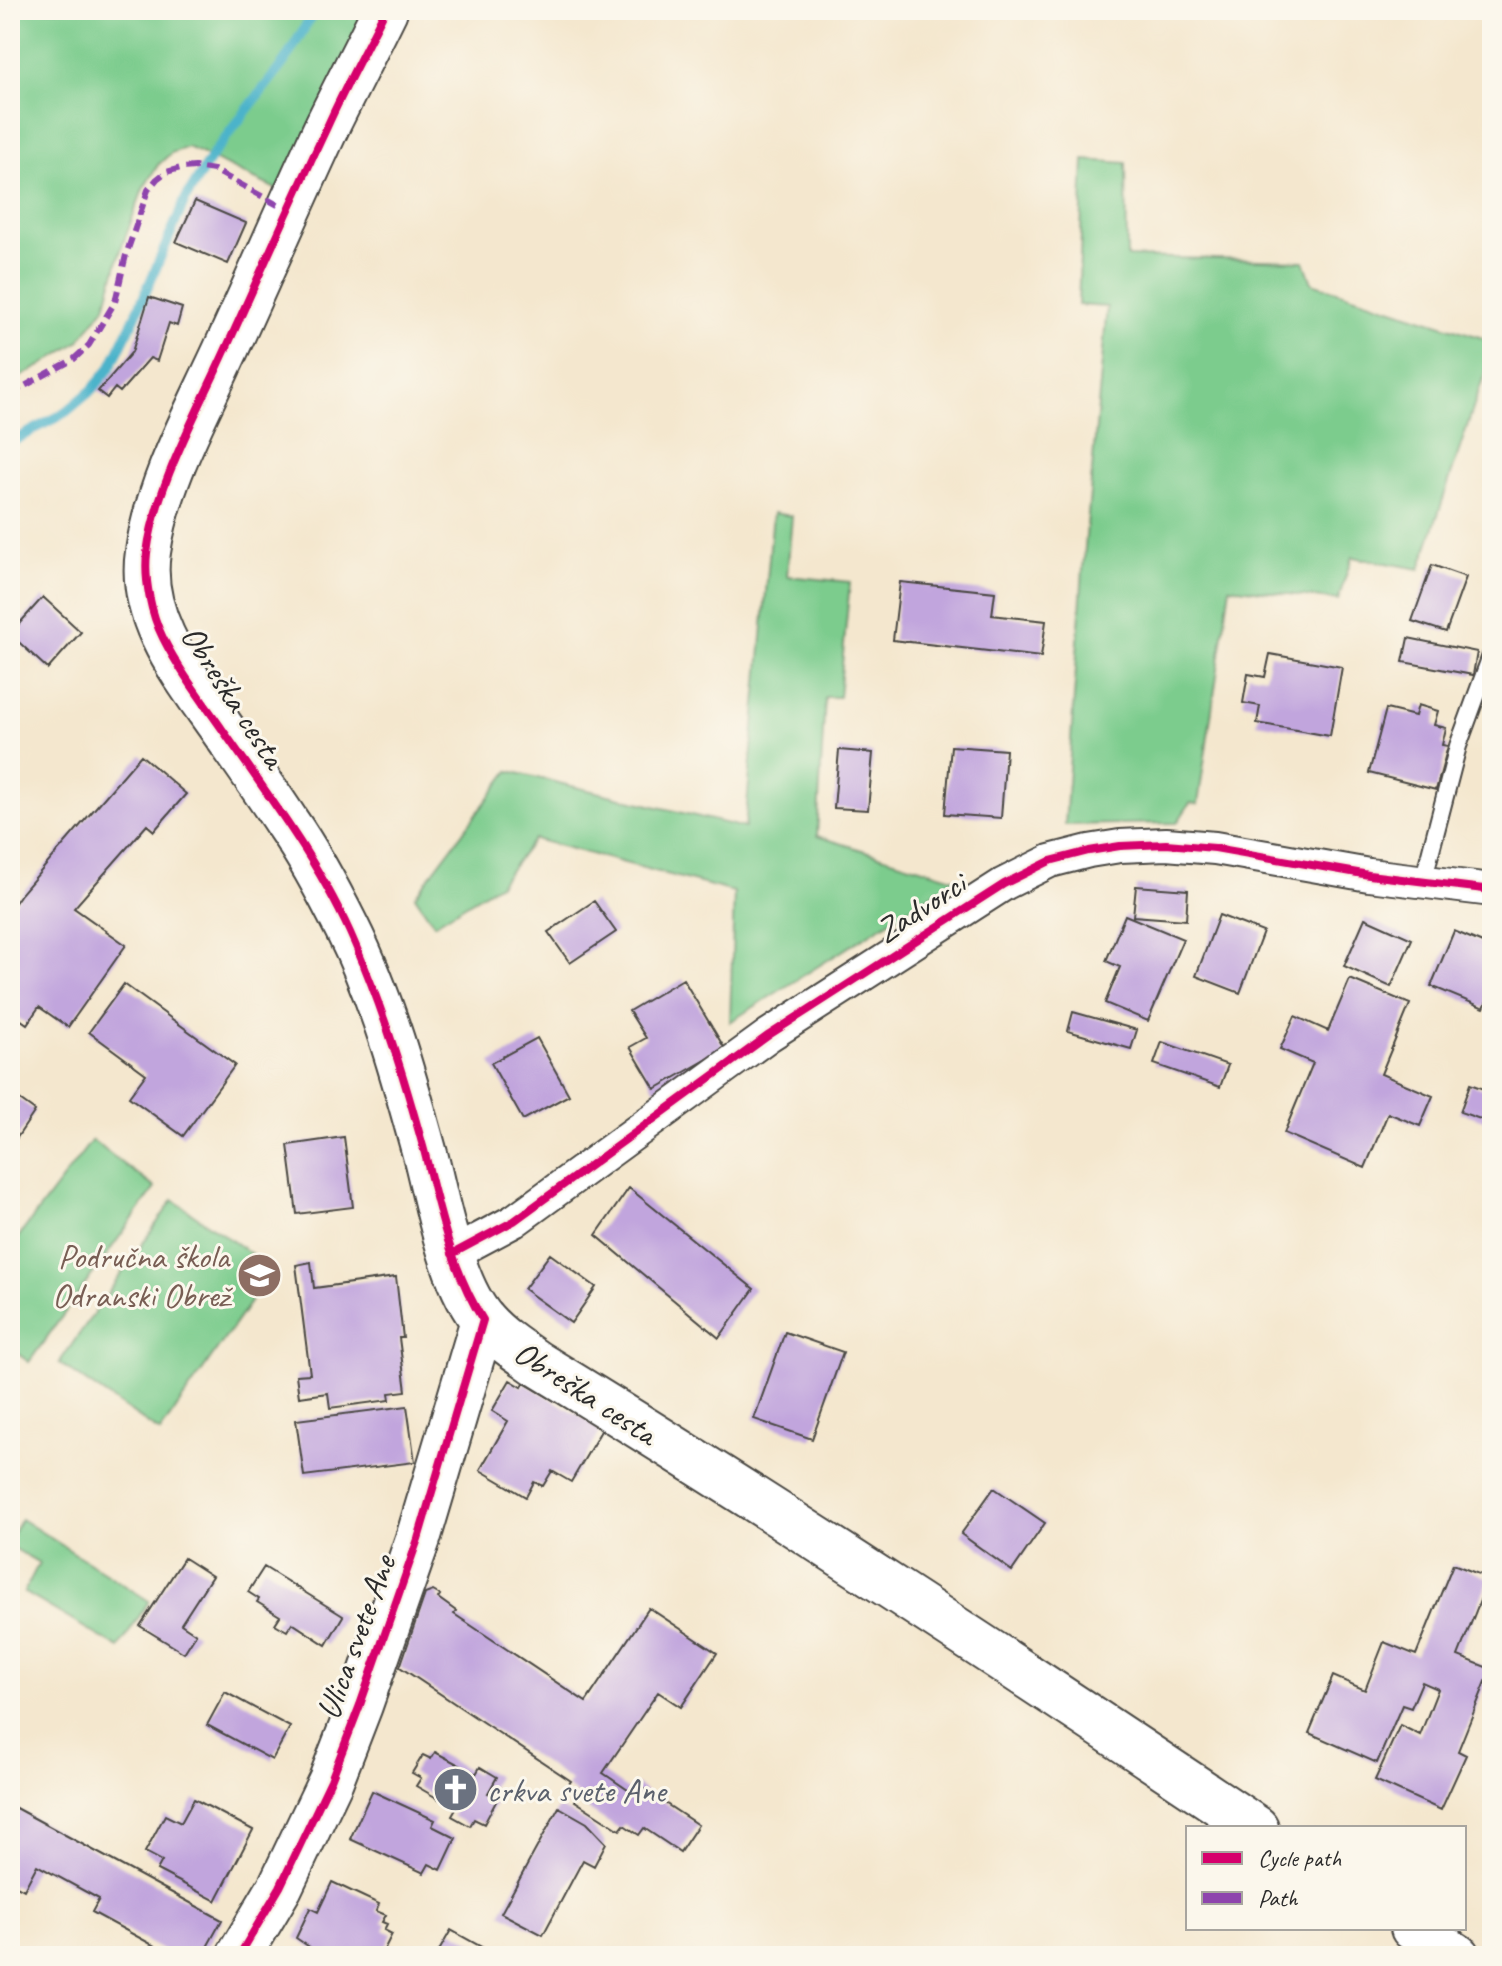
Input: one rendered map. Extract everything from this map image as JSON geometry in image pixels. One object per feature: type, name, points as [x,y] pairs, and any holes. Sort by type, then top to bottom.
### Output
[{"type":"main road","name":"Obreška cesta","points":[[385,10],[327,126],[171,471],[159,500],[147,554],[148,580],[153,610],[162,636],[179,667],[291,827],[330,892],[354,942],[407,1089],[452,1254],[467,1293],[483,1320],[538,1364],[1008,1663],[1253,1826]]},
{"type":"main road","name":"Ulica svete Ane","points":[[239,1956],[280,1887],[331,1780],[360,1705],[418,1539],[483,1320]]},
{"type":"main road","points":[[1416,1930],[1457,1956]]},
{"type":"street","name":"Zadvorci","points":[[452,1254],[514,1221],[769,1035],[1004,884],[1050,861],[1120,846],[1166,844],[1215,848],[1369,875],[1492,890]]},
{"type":"lane","points":[[1423,881],[1458,746],[1492,653]]},
{"type":"green space","points":[[10,10],[368,10],[282,192],[188,147],[171,153],[158,165],[143,189],[122,246],[105,307],[78,342],[10,382]]},
{"type":"green space","points":[[1084,160],[1126,163],[1127,257],[1304,261],[1312,283],[1492,341],[1492,351],[1420,569],[1352,557],[1338,600],[1230,587],[1198,804],[1190,803],[1177,823],[1065,825],[1083,569],[1107,307],[1078,305]]},
{"type":"green space","points":[[773,513],[792,516],[787,576],[850,582],[839,697],[825,697],[817,836],[956,879],[730,1022],[734,892],[534,839],[499,884],[434,924],[415,896],[509,771],[745,828]]},
{"type":"green space","points":[[92,1140],[155,1188],[29,1362],[10,1348],[10,1248]]},
{"type":"green space","points":[[173,1200],[273,1269],[160,1432],[59,1363]]},
{"type":"green space","points":[[21,1519],[149,1601],[119,1648],[24,1592],[39,1563],[10,1546],[10,1538]]},
{"type":"building","points":[[195,201],[246,223],[228,264],[176,242]]},
{"type":"building","points":[[149,297],[182,308],[177,326],[169,323],[157,361],[150,358],[120,392],[115,388],[107,398],[98,391],[132,352]]},
{"type":"building","points":[[1432,565],[1466,577],[1446,632],[1412,621]]},
{"type":"building","points":[[900,582],[995,592],[992,615],[1046,621],[1041,657],[893,640]]},
{"type":"building","points":[[43,597],[81,632],[48,669],[10,634]]},
{"type":"building","points":[[1408,638],[1477,652],[1473,675],[1403,662]]},
{"type":"building","points":[[1270,654],[1342,667],[1330,736],[1257,723],[1260,706],[1243,703],[1248,674],[1265,677]]},
{"type":"building","points":[[1418,705],[1438,711],[1434,725],[1446,728],[1442,745],[1448,746],[1436,790],[1369,773],[1386,709],[1415,716]]},
{"type":"building","points":[[951,746],[1006,750],[1001,818],[945,814]]},
{"type":"building","points":[[839,750],[873,753],[868,810],[834,808]]},
{"type":"building","points":[[141,755],[186,794],[154,831],[147,825],[74,908],[126,945],[68,1027],[39,1007],[27,1024],[10,1012],[10,910]]},
{"type":"building","points":[[1136,886],[1188,890],[1186,920],[1133,916]]},
{"type":"building","points":[[594,901],[616,932],[570,963],[548,932]]},
{"type":"building","points":[[1125,915],[1183,939],[1148,1021],[1105,1003],[1120,967],[1106,961]]},
{"type":"building","points":[[1219,915],[1263,932],[1240,993],[1196,976]]},
{"type":"building","points":[[1365,918],[1412,939],[1391,987],[1344,966]]},
{"type":"building","points":[[1454,931],[1492,947],[1492,988],[1484,1008],[1431,986]]},
{"type":"building","points":[[683,979],[725,1049],[655,1089],[630,1047],[646,1038],[629,1011]]},
{"type":"building","points":[[1350,979],[1410,1004],[1381,1074],[1433,1096],[1420,1126],[1388,1113],[1365,1168],[1284,1133],[1313,1063],[1280,1049],[1295,1016],[1328,1031]]},
{"type":"building","points":[[124,984],[235,1065],[183,1136],[129,1097],[146,1074],[89,1032]]},
{"type":"building","points":[[1073,1012],[1137,1030],[1131,1049],[1068,1031]]},
{"type":"building","points":[[537,1038],[569,1095],[523,1120],[491,1063]]},
{"type":"building","points":[[1162,1042],[1228,1065],[1220,1087],[1154,1064]]},
{"type":"building","points":[[1470,1084],[1492,1092],[1492,1123],[1460,1112]]},
{"type":"building","points":[[10,1093],[35,1111],[10,1148]]},
{"type":"building","points":[[344,1137],[353,1207],[297,1214],[288,1145]]},
{"type":"building","points":[[629,1188],[754,1289],[719,1338],[596,1235]]},
{"type":"building","points":[[550,1254],[596,1287],[571,1323],[524,1289]]},
{"type":"building","points":[[311,1262],[314,1288],[396,1277],[406,1391],[389,1393],[390,1400],[330,1408],[328,1393],[299,1397],[296,1375],[310,1374],[296,1265]]},
{"type":"building","points":[[785,1332],[843,1352],[812,1439],[754,1419]]},
{"type":"building","points":[[510,1380],[522,1387],[524,1383],[602,1429],[571,1482],[552,1471],[543,1486],[534,1482],[526,1497],[480,1470],[508,1421],[492,1411]]},
{"type":"building","points":[[407,1406],[415,1462],[304,1476],[296,1420]]},
{"type":"building","points":[[994,1488],[1045,1523],[1012,1571],[961,1534]]},
{"type":"building","points":[[184,1558],[212,1576],[181,1624],[196,1634],[184,1653],[140,1626]]},
{"type":"building","points":[[1453,1564],[1489,1578],[1458,1656],[1491,1669],[1458,1751],[1466,1755],[1441,1810],[1375,1780],[1400,1725],[1420,1735],[1438,1689],[1422,1682],[1411,1708],[1402,1705],[1377,1763],[1309,1733],[1333,1676],[1365,1690],[1384,1642],[1416,1655]]},
{"type":"building","points":[[264,1567],[343,1616],[326,1645],[292,1623],[287,1631],[275,1624],[280,1616],[257,1602],[259,1599],[248,1592]]},
{"type":"building","points":[[433,1591],[456,1611],[454,1614],[586,1702],[649,1608],[717,1653],[681,1707],[658,1692],[603,1773],[631,1792],[636,1784],[698,1825],[680,1852],[644,1828],[639,1835],[624,1825],[620,1830],[575,1801],[579,1795],[567,1787],[571,1781],[400,1667],[425,1594]]},
{"type":"building","points":[[225,1692],[290,1727],[272,1760],[207,1725]]},
{"type":"building","name":"crkva svete Ane","points":[[435,1752],[476,1774],[480,1767],[497,1777],[488,1793],[498,1798],[484,1824],[474,1819],[470,1826],[452,1816],[456,1809],[416,1786],[421,1778],[412,1773],[423,1755],[431,1759]]},
{"type":"building","points":[[372,1791],[435,1820],[432,1826],[456,1838],[441,1870],[429,1864],[424,1873],[350,1839]]},
{"type":"building","points":[[194,1799],[253,1830],[216,1901],[157,1870],[162,1861],[145,1852],[165,1815],[181,1823]]},
{"type":"building","points":[[10,1805],[222,1920],[202,1956],[173,1956],[92,1912],[99,1899],[37,1865],[24,1890],[13,1884],[10,1889]]},
{"type":"building","points":[[559,1807],[587,1823],[606,1843],[594,1866],[583,1860],[543,1935],[501,1913]]},
{"type":"building","points":[[332,1882],[379,1904],[376,1911],[386,1915],[382,1922],[387,1924],[384,1930],[392,1934],[381,1956],[323,1956],[296,1938],[310,1908],[318,1912]]},
{"type":"building","points":[[451,1930],[498,1956],[436,1956]]},
{"type":"waterway","points":[[10,443],[66,412],[92,390],[110,368],[186,198],[213,154],[285,61],[315,10]]},
{"type":"marked path","points":[[10,394],[74,359],[89,345],[115,302],[126,255],[148,190],[166,172],[195,167],[214,170],[289,211]]},
{"type":"cycle path","points":[[239,1956],[280,1887],[331,1780],[360,1705],[418,1539],[483,1320],[454,1259],[401,1072],[355,944],[311,860],[169,650],[152,608],[147,553],[159,502],[179,450],[334,112],[385,10]]},
{"type":"cycle path","points":[[452,1254],[514,1221],[769,1035],[1004,884],[1050,861],[1120,846],[1166,844],[1215,848],[1369,875],[1492,890]]},
{"type":"place","name":"Područna škola Odranski Obrež","points":[[260,1276]]},
{"type":"place","name":"crkva svete Ane","points":[[456,1790]]}]
